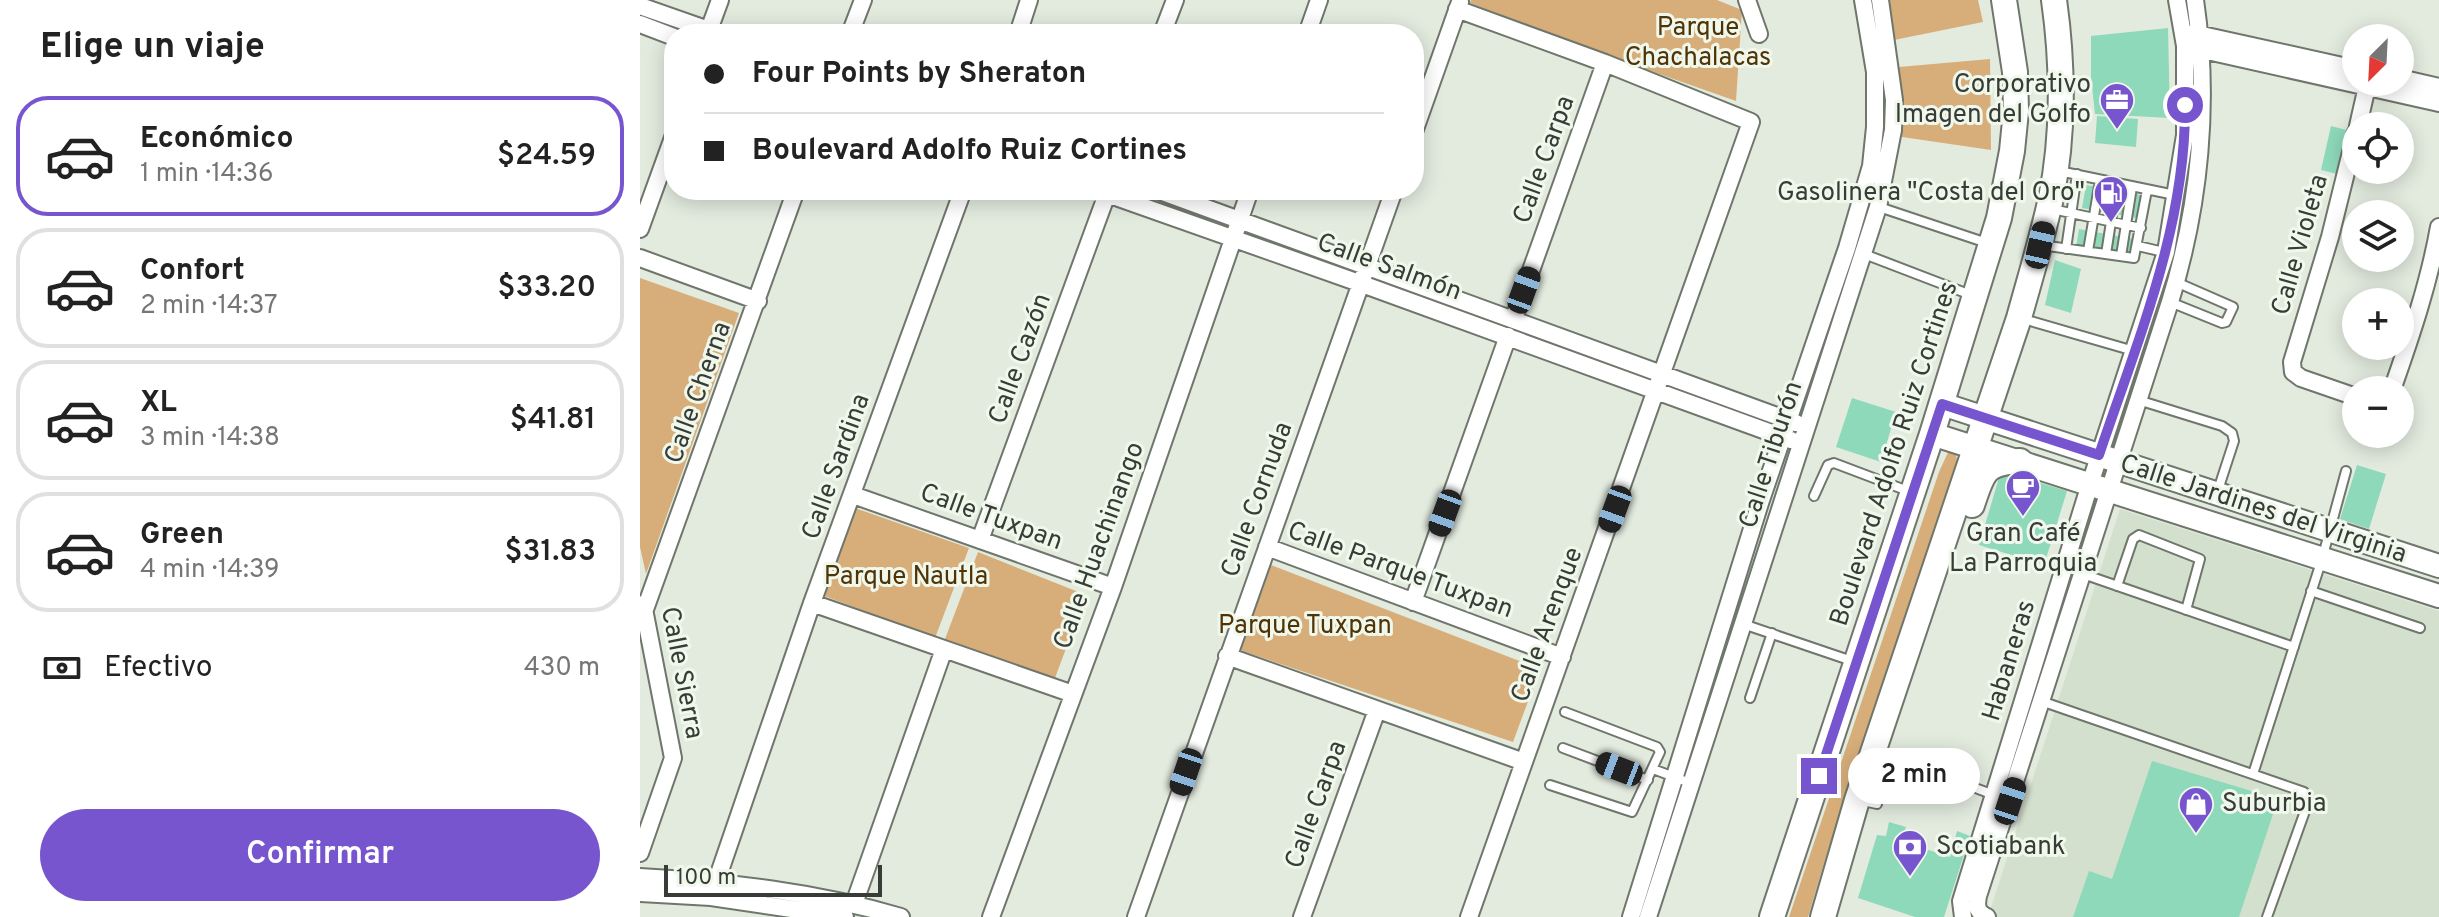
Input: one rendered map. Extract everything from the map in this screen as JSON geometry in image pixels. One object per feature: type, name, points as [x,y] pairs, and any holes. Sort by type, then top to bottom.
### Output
[{"type":"main road","name":"Boulevard Adolfo Ruiz Cortines","points":[[1772,917],[1992,244],[2012,151],[2016,111],[2015,72],[2004,0]]},
{"type":"main road","points":[[1823,917],[1867,802],[1913,630],[2019,318],[2040,245],[2060,211],[2066,172],[2054,0]]},
{"type":"main road","points":[[1913,630],[1963,532],[1987,469],[1997,462],[2020,461]]},
{"type":"street","points":[[716,24],[720,0]]},
{"type":"street","points":[[854,24],[863,0]]},
{"type":"street","points":[[1021,24],[1029,0]]},
{"type":"street","points":[[1166,24],[1175,0]]},
{"type":"street","points":[[1311,24],[1319,0]]},
{"type":"street","points":[[1747,0],[1759,34]]},
{"type":"street","name":"Calle Tiburón","points":[[1648,917],[1683,781],[1783,438],[1847,248],[1873,151],[1875,72],[1863,0]]},
{"type":"street","name":"Calle Tiburón","points":[[1631,917],[1743,624],[1878,207],[1893,130],[1894,100],[1880,0]]},
{"type":"street","name":"Habaneras","points":[[1975,914],[1961,901],[1985,792],[2024,695],[2099,487],[2134,352],[2166,252],[2185,135],[2184,38],[2177,0]]},
{"type":"street","name":"Habaneras","points":[[2108,458],[2137,400],[2184,255],[2201,139],[2201,42],[2195,0]]},
{"type":"street","points":[[1424,104],[1459,4],[1605,63]]},
{"type":"street","points":[[640,6],[691,24]]},
{"type":"street","points":[[640,24],[664,33]]},
{"type":"street","points":[[2184,38],[2342,78]]},
{"type":"street","points":[[2201,42],[2342,67]]},
{"type":"street","name":"Calle Arenque","points":[[1469,917],[1751,122],[1605,63]]},
{"type":"street","name":"Calle Carpa","points":[[1514,318],[1605,63]]},
{"type":"street","points":[[2414,81],[2439,87]]},
{"type":"street","points":[[2411,96],[2439,103]]},
{"type":"street","points":[[640,229],[664,163]]},
{"type":"street","name":"Calle Violeta","points":[[2342,392],[2301,378],[2293,372],[2292,362],[2343,184]]},
{"type":"street","name":"Calle Cherna","points":[[644,612],[793,200]]},
{"type":"street","name":"Calle Sardina","points":[[714,889],[812,603],[959,200]]},
{"type":"street","name":"Calle Cazón","points":[[980,540],[1099,200]]},
{"type":"street","name":"Calle Salmón","points":[[1124,200],[1234,239],[1514,318],[1806,425]]},
{"type":"street","name":"Calle Salmón","points":[[1185,200],[1240,220],[1508,336],[1800,444]]},
{"type":"street","name":"Calle Huachinango","points":[[991,917],[1113,587],[1247,200]]},
{"type":"street","name":"Calle Cornuda","points":[[1136,917],[1390,200]]},
{"type":"street","points":[[2397,376],[2434,259],[2439,227]]},
{"type":"street","points":[[640,258],[758,301]]},
{"type":"street","points":[[1413,602],[1508,336]]},
{"type":"street","name":"Calle Jardines del Virginia","points":[[1942,404],[2439,566]]},
{"type":"street","name":"Calle Jardines del Virginia","points":[[1932,434],[2439,596]]},
{"type":"street","name":"Habaneras","points":[[1975,914],[1978,896],[2083,574],[2099,487]]},
{"type":"street","name":"Calle Tuxpan","points":[[853,495],[1113,587]]},
{"type":"street","name":"Calle Parque Tuxpan","points":[[1267,547],[1562,657]]},
{"type":"street","name":"Calle Sierra","points":[[640,593],[673,758],[640,853]]},
{"type":"street","points":[[812,603],[1073,694]]},
{"type":"street","points":[[2043,636],[2061,643]]},
{"type":"street","points":[[850,910],[944,649]]},
{"type":"street","points":[[1227,656],[1524,762]]},
{"type":"street","name":"Calle Carpa","points":[[1302,917],[1377,710]]},
{"type":"street","points":[[640,877],[901,917]]},
{"type":"street","points":[[640,893],[714,889]]},
{"type":"lane","points":[[2066,172],[2176,195]]},
{"type":"lane","points":[[2088,251],[2100,180]]},
{"type":"lane","points":[[2106,254],[2117,183]]},
{"type":"lane","points":[[2121,256],[2132,187]]},
{"type":"lane","points":[[2040,245],[2134,258],[2147,190]]},
{"type":"lane","points":[[1878,207],[1992,244]]},
{"type":"lane","points":[[2066,249],[2060,211],[2141,228]]},
{"type":"lane","points":[[2138,246],[2184,255]]},
{"type":"lane","points":[[1864,254],[1976,297]]},
{"type":"lane","points":[[2170,302],[2222,323],[2226,322],[2233,307],[2176,282]]},
{"type":"lane","points":[[2019,318],[2134,352]]},
{"type":"lane","points":[[2137,400],[2222,426],[2232,433],[2234,441],[2217,494]]},
{"type":"lane","points":[[1814,496],[1828,465],[1834,463],[1913,493]]},
{"type":"lane","points":[[2253,774],[2322,559],[2346,471]]},
{"type":"lane","points":[[2117,586],[2136,535],[2170,546],[2200,559],[2186,610]]},
{"type":"lane","points":[[2083,574],[2294,647]]},
{"type":"lane","points":[[2311,591],[2420,628]]},
{"type":"lane","points":[[1743,624],[1856,663]]},
{"type":"lane","points":[[1750,698],[1772,633]]},
{"type":"lane","points":[[2024,695],[2304,792],[2309,800],[2267,917]]},
{"type":"lane","points":[[1550,785],[1630,812],[1635,809],[1660,752],[1657,747],[1565,712]]},
{"type":"lane","points":[[1563,748],[1648,780]]},
{"type":"lane","points":[[1653,769],[1683,781]]},
{"type":"lane","points":[[1985,792],[2010,801]]},
{"type":"shaded area","points":[[2120,509],[2439,611],[2439,917],[1988,917]]},
{"type":"green space","name":"Parque Chachalacas","points":[[1471,0],[1717,0],[1742,10],[1736,101],[1594,51],[1470,3]]},
{"type":"green space","points":[[1887,0],[1978,0],[1983,22],[1894,40]]},
{"type":"green space","points":[[1990,59],[1991,150],[1902,137],[1899,67]]},
{"type":"green space","points":[[640,278],[739,313],[646,574],[640,547]]},
{"type":"green space","points":[[1949,450],[1955,451],[1957,460],[1808,917],[1789,917],[1939,472]]},
{"type":"green space","name":"Parque Nautla","points":[[855,508],[969,548],[935,638],[822,595]]},
{"type":"green space","points":[[978,552],[1086,595],[1055,678],[945,639]]},
{"type":"green space","name":"Parque Tuxpan","points":[[1271,565],[1540,669],[1513,742],[1239,650]]},
{"type":"building","points":[[2168,28],[2170,118],[2095,114],[2091,36]]},
{"type":"building","name":"Corporativo Imagen del Golfo","points":[[2097,116],[2138,119],[2136,147],[2095,143]]},
{"type":"building","points":[[2331,126],[2342,129],[2341,175],[2321,170]]},
{"type":"building","points":[[2086,185],[2141,195],[2137,218],[2082,208]]},
{"type":"building","points":[[2079,229],[2134,239],[2131,257],[2076,247]]},
{"type":"building","points":[[2055,260],[2081,269],[2071,313],[2045,305]]},
{"type":"building","points":[[1852,398],[1896,412],[1881,462],[1836,447]]},
{"type":"building","points":[[2357,465],[2386,474],[2369,529],[2340,519]]},
{"type":"building","name":"Gran Café La Parroquia","points":[[2001,471],[2067,491],[2044,565],[1979,545]]},
{"type":"building","name":"Suburbia","points":[[2152,761],[2278,799],[2239,917],[2073,917],[2089,871],[2112,879]]},
{"type":"building","name":"Scotiabank","points":[[1889,822],[1906,827],[1901,841],[1950,857],[1957,831],[1970,836],[1944,917],[1915,917],[1858,898],[1877,835],[1886,836]]},
{"type":"place","name":"Corporativo Imagen del Golfo","points":[[2117,131]]},
{"type":"place","name":"Gasolinera \"Costa del Oro\"","points":[[2111,224]]},
{"type":"place","name":"Gran Café La Parroquia","points":[[2023,518]]},
{"type":"place","name":"Suburbia","points":[[2196,835]]},
{"type":"place","name":"Scotiabank","points":[[1910,878]]},
{"type":"route","points":[[1819,776],[1942,404],[2099,455],[2166,252],[2185,135],[2185,105]]}]
